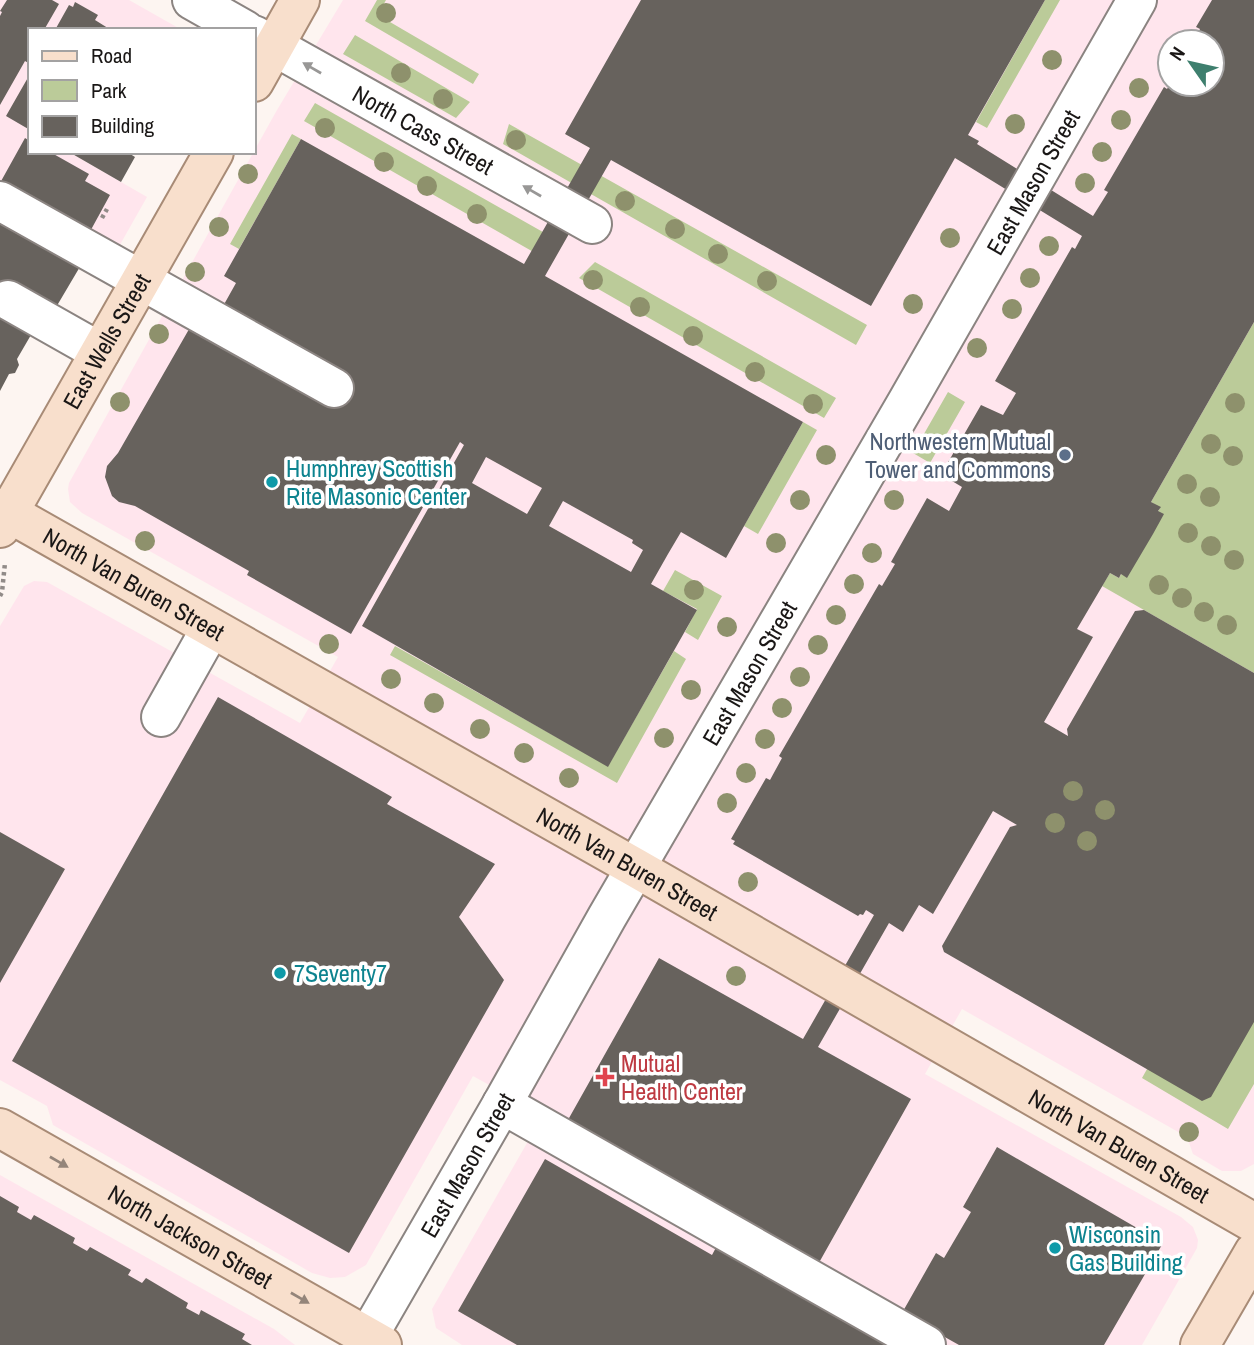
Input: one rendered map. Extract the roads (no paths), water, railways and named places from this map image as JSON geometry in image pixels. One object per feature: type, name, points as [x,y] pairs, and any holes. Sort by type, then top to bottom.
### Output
[{"type":"main road","points":[[256,60],[258,37],[300,0]]},
{"type":"main road","name":"East Wells Street","points":[[3,517],[213,154]]},
{"type":"main road","name":"North Van Buren Street","points":[[3,517],[211,628],[636,868],[1254,1223]]},
{"type":"main road","name":"North Jackson Street","points":[[0,1128],[371,1342]]},
{"type":"main road","points":[[1200,1345],[1254,1252]]},
{"type":"street","name":"North Cass Street","points":[[192,0],[242,28]]},
{"type":"street","name":"East Mason Street","points":[[371,1342],[636,868],[1137,0]]},
{"type":"street","name":"North Cass Street","points":[[258,37],[592,224]]},
{"type":"street","points":[[0,201],[334,388]]},
{"type":"street","points":[[8,300],[100,352]]},
{"type":"street","points":[[161,717],[211,628]]},
{"type":"street","points":[[502,1104],[926,1345]]},
{"type":"place","name":"Northwestern Mutual Tower and Commons","points":[[1065,455]]},
{"type":"place","name":"Humphrey Scottish Rite Masonic Center","points":[[272,482]]},
{"type":"place","name":"7Seventy7","points":[[280,973]]},
{"type":"place","name":"Mutual Health Center","points":[[605,1077]]},
{"type":"place","name":"Wisconsin Gas Building","points":[[1055,1248]]}]
